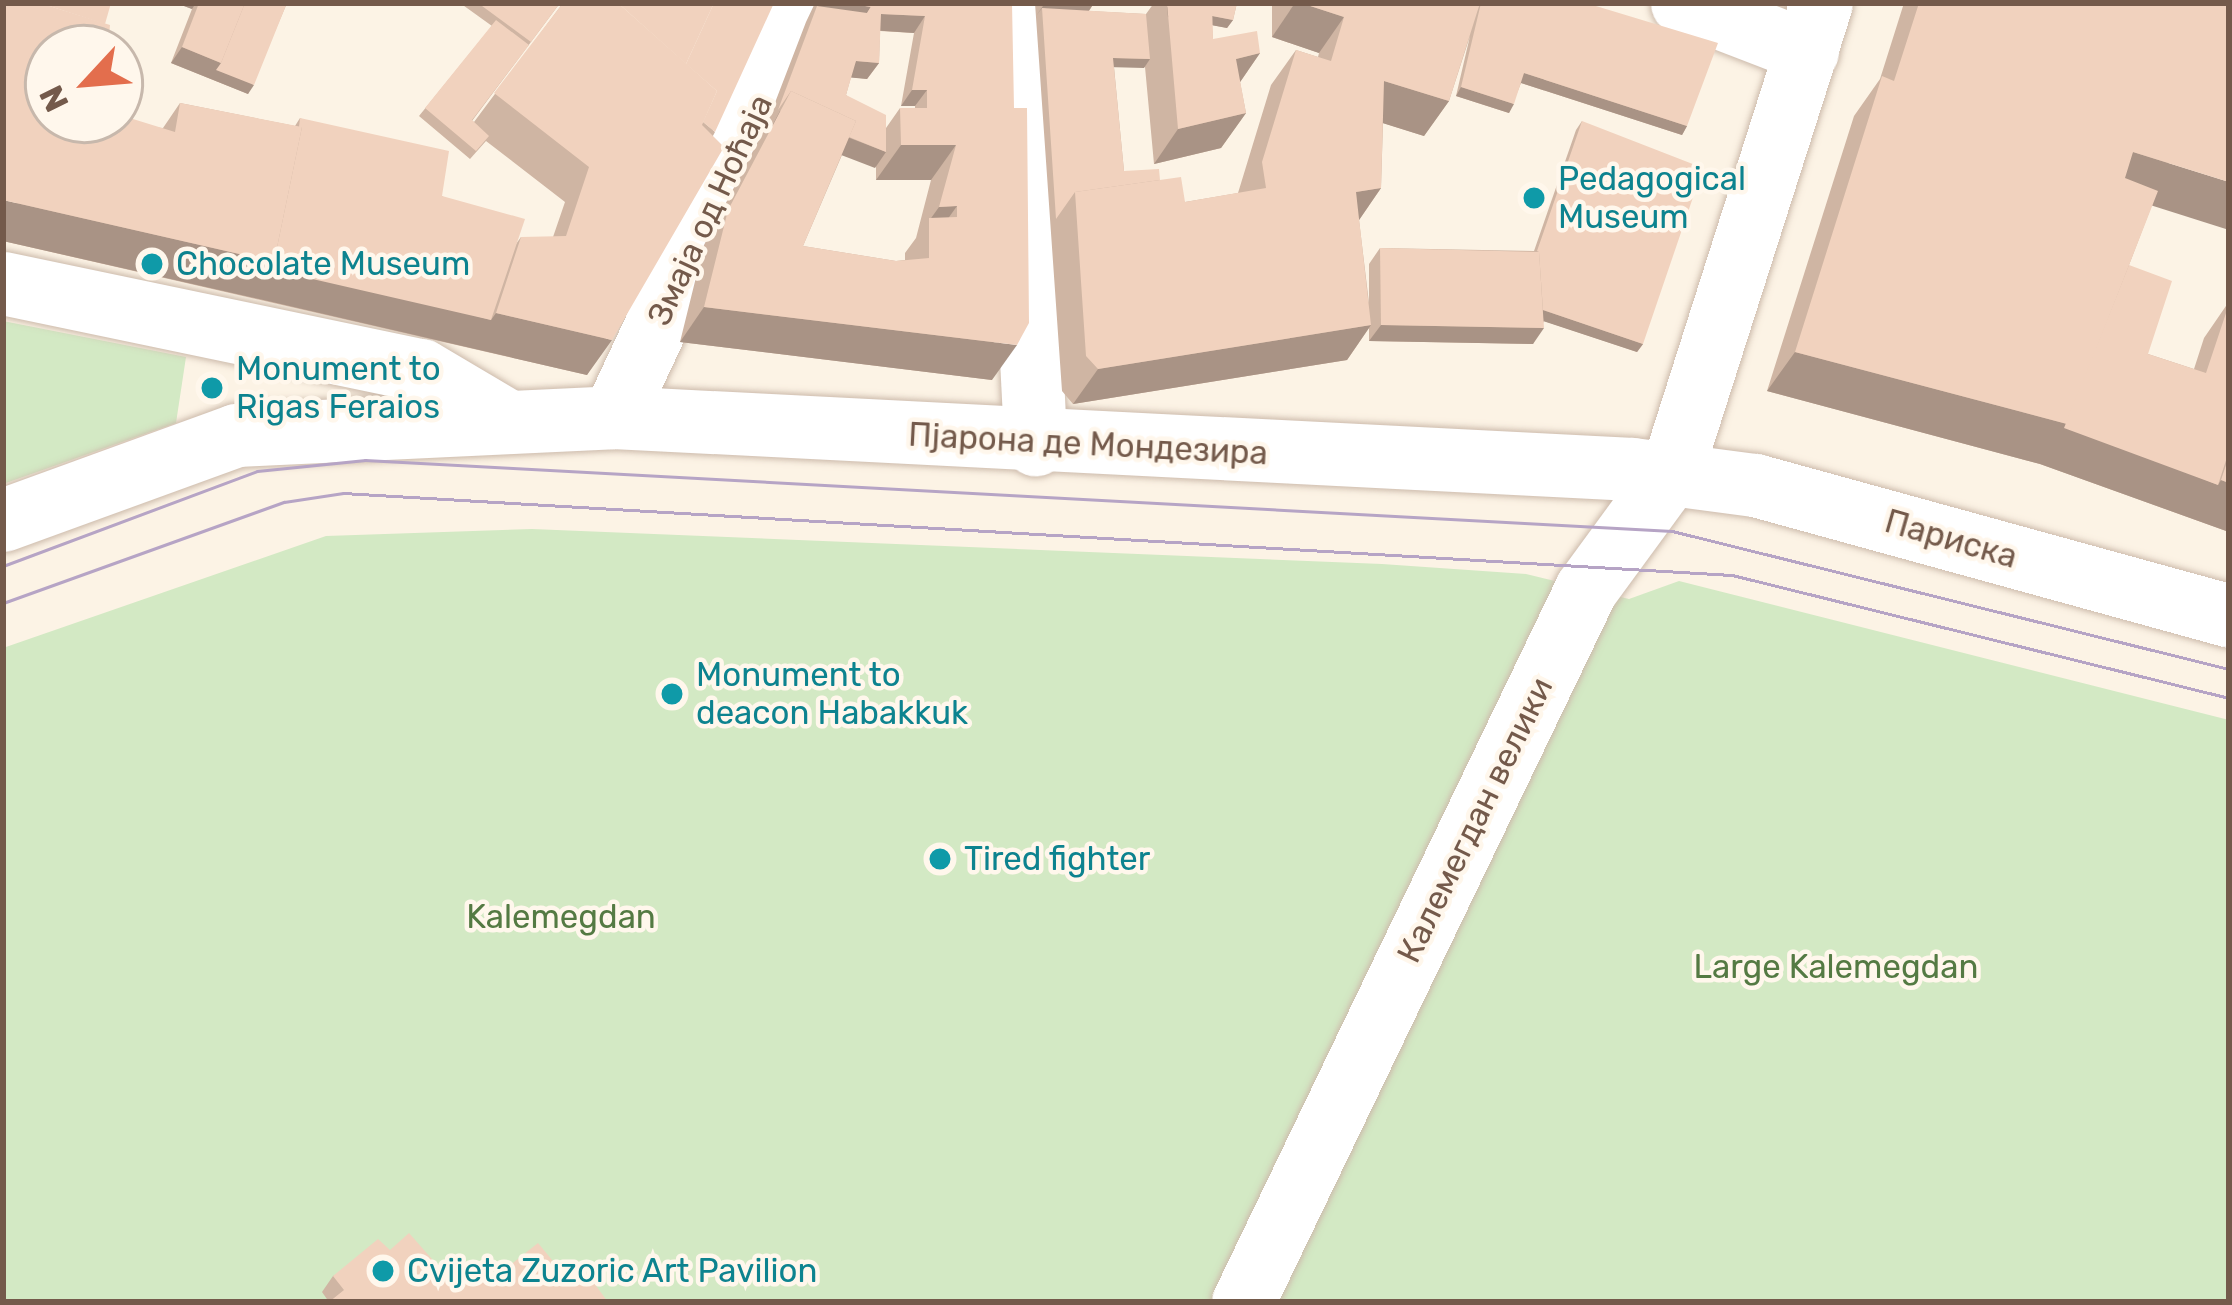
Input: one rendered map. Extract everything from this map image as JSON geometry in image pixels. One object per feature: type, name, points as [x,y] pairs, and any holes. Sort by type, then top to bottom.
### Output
[{"type":"street","name":"Змаја од Ноћаја","points":[[613,418],[807,3]]},
{"type":"street","points":[[1013,3],[1036,444]]},
{"type":"street","points":[[1682,3],[1814,27]]},
{"type":"street","name":"Калемегдан велики","points":[[1243,1302],[1586,589],[1671,473],[1814,27]]},
{"type":"street","points":[[3,283],[421,370],[504,419]]},
{"type":"street","name":"Пјарона де Мондезира","points":[[3,520],[236,435],[504,419],[613,418],[1036,444],[1671,473]]},
{"type":"street","name":"Париска","points":[[1671,473],[1755,485],[2229,616]]},
{"type":"green space","points":[[3,321],[186,357],[176,423],[3,484]]},
{"type":"green space","name":"Kalemegdan","points":[[532,529],[1382,564],[1526,574],[1629,599],[1679,581],[2229,720],[2229,1302],[3,1302],[3,648],[326,536]]},
{"type":"building","points":[[3,3],[40,3],[107,24],[24,24],[24,144],[144,144],[144,122],[175,132],[180,103],[302,127],[274,262],[3,200]]},
{"type":"building","points":[[40,3],[111,3],[105,24]]},
{"type":"building","points":[[199,3],[245,3],[221,63],[182,47]]},
{"type":"building","points":[[245,3],[287,3],[254,85],[216,70]]},
{"type":"building","points":[[478,3],[560,3],[531,42]]},
{"type":"building","points":[[563,3],[618,3],[717,91],[702,125],[724,147],[612,340],[496,313],[521,237],[566,236],[589,167],[494,93]]},
{"type":"building","points":[[618,3],[714,3],[686,64]]},
{"type":"building","points":[[714,3],[774,3],[715,132],[703,122],[717,91],[686,64]]},
{"type":"building","points":[[873,3],[1012,3],[1014,108],[927,108],[927,90],[912,90],[925,16],[881,14],[879,63],[856,61],[846,95],[886,115],[886,152],[849,137],[856,121],[791,91],[778,110],[817,6],[867,13]]},
{"type":"building","points":[[1167,3],[1212,3],[1213,39],[1257,31],[1260,53],[1236,59],[1246,113],[1178,129]]},
{"type":"building","points":[[1212,3],[1237,3],[1233,20],[1212,16]]},
{"type":"building","points":[[1301,3],[1480,3],[1449,101],[1384,81],[1381,188],[1356,192],[1371,325],[1098,369],[1086,356],[1075,192],[1181,177],[1185,202],[1266,188],[1262,162],[1296,50],[1331,61],[1344,17]]},
{"type":"building","points":[[1481,3],[1586,3],[1718,43],[1687,126],[1524,73],[1514,104],[1461,87]]},
{"type":"building","points":[[1919,3],[2229,3],[2229,182],[2133,152],[2125,178],[2158,191],[2067,424],[1795,352],[1882,76],[1894,81]]},
{"type":"building","points":[[1042,8],[1146,14],[1150,59],[1113,58],[1124,171],[1159,169],[1160,180],[1075,192],[1056,219]]},
{"type":"building","points":[[496,20],[529,45],[472,120],[489,136],[476,151],[425,108]]},
{"type":"building","points":[[791,91],[856,121],[803,246],[896,261],[929,258],[929,218],[957,217],[957,206],[939,207],[956,145],[901,145],[900,108],[1027,108],[1029,323],[1017,345],[704,307],[728,210]]},
{"type":"building","points":[[300,118],[449,151],[442,196],[525,219],[491,320],[269,269],[302,127]]},
{"type":"building","points":[[1582,121],[1703,168],[1643,344],[1543,310],[1537,251]]},
{"type":"building","points":[[1380,248],[1539,252],[1544,328],[1381,325]]},
{"type":"building","points":[[2129,265],[2172,281],[2148,354],[2206,373],[2229,304],[2229,451],[2218,485],[2064,428]]},
{"type":"building","points":[[2229,456],[2229,483],[2221,480]]},
{"type":"building","points":[[409,1233],[439,1267],[500,1273],[538,1243],[562,1272],[577,1260],[608,1302],[329,1302],[344,1290],[333,1276],[378,1239],[390,1250]]},
{"type":"tram line","points":[[3,566],[257,471],[365,460],[1672,531],[2229,669]]},
{"type":"tram line","points":[[3,603],[284,502],[343,493],[1732,575],[2229,698]]},
{"type":"place","name":"Pedagogical Museum","points":[[1534,198]]},
{"type":"place","name":"Chocolate Museum","points":[[152,264]]},
{"type":"place","name":"Monument to Rigas Feraios","points":[[212,388]]},
{"type":"place","name":"Monument to deacon Habakkuk","points":[[672,694]]},
{"type":"place","name":"Tired fighter","points":[[940,859]]},
{"type":"place","name":"Cvijeta Zuzoric Art Pavilion","points":[[383,1271]]},
{"type":"park label","name":"Large Kalemegdan","points":[[1836,967]]}]
